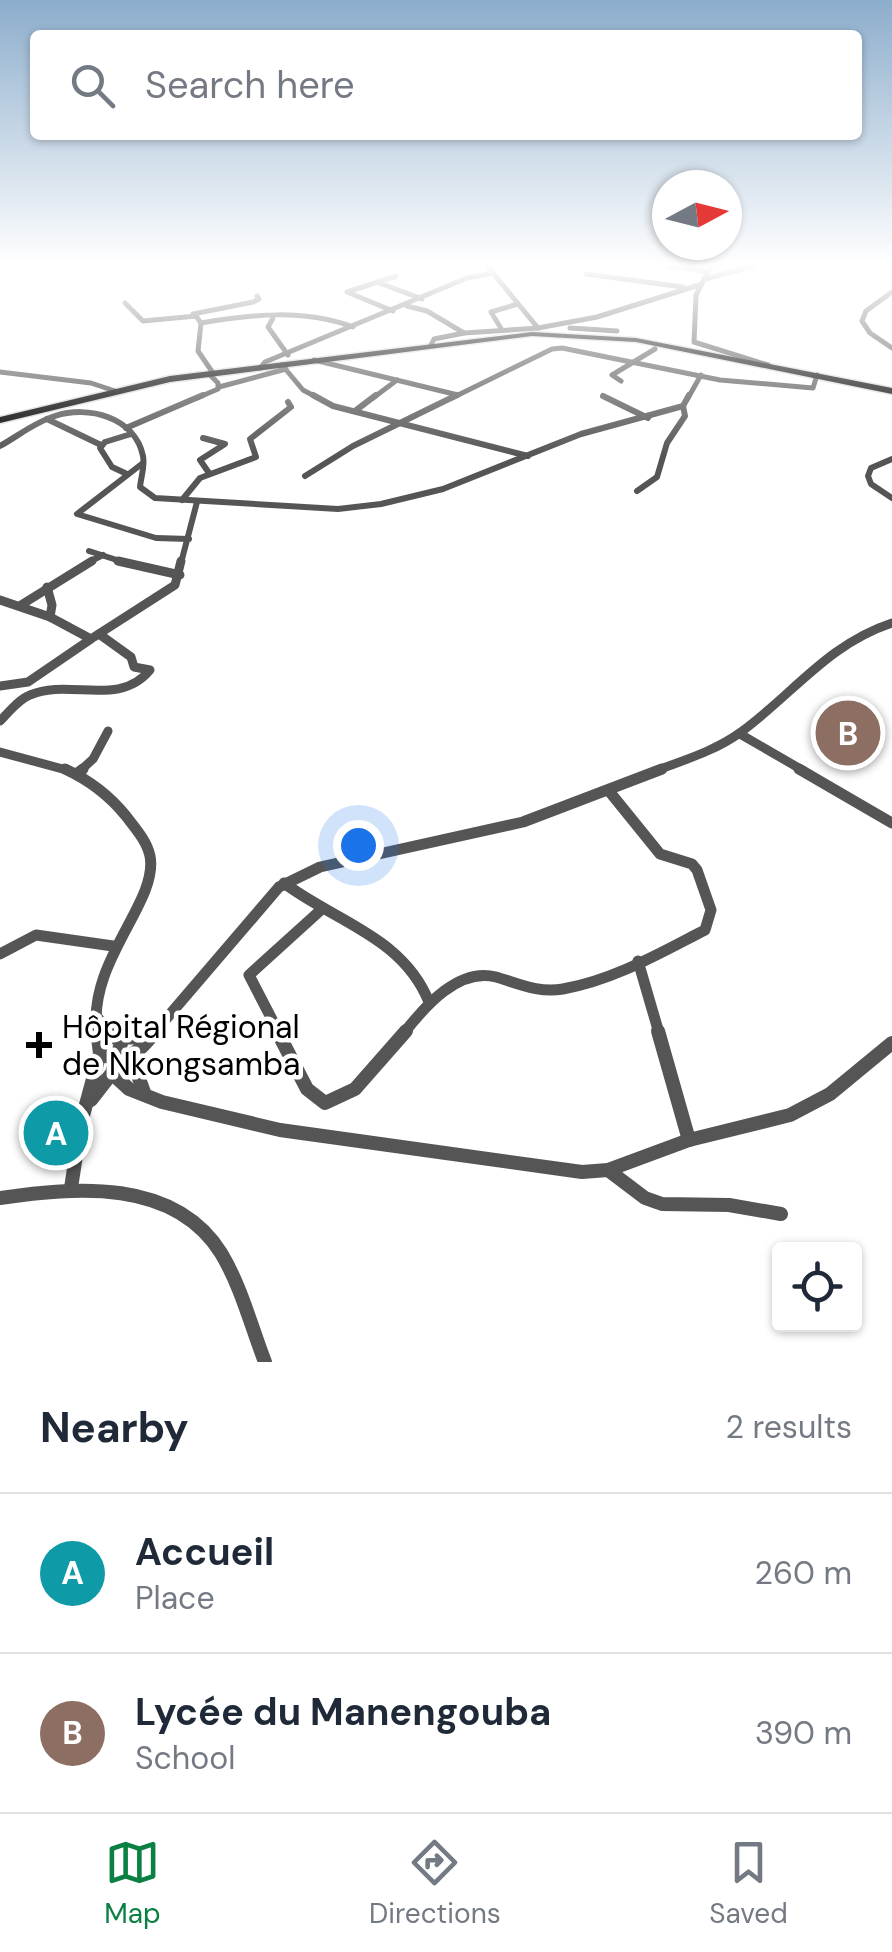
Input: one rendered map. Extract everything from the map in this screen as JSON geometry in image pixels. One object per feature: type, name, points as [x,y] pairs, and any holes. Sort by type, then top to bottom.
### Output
[{"type":"highway","points":[[0,420],[85,398],[211,374],[532,334],[598,336],[892,390]]},
{"type":"street","points":[[200,330],[196,348],[219,387]]},
{"type":"street","points":[[270,330],[288,355]]},
{"type":"street","points":[[260,368],[262,363],[348,330]]},
{"type":"street","points":[[458,330],[464,333]]},
{"type":"street","points":[[431,345],[434,339],[464,333],[510,330]]},
{"type":"street","points":[[600,330],[617,331]]},
{"type":"street","points":[[695,330],[694,342],[768,365]]},
{"type":"street","points":[[870,330],[882,343],[892,345]]},
{"type":"street","points":[[305,476],[353,446],[552,349],[585,348],[702,376],[813,388],[817,375]]},
{"type":"street","points":[[622,381],[612,375],[656,348]]},
{"type":"street","points":[[314,360],[458,395]]},
{"type":"street","points":[[101,445],[219,387],[284,367],[312,396],[528,456]]},
{"type":"street","points":[[0,372],[91,383],[115,392]]},
{"type":"street","points":[[636,491],[657,476],[667,443],[685,416],[684,406],[702,376]]},
{"type":"street","points":[[356,411],[397,380]]},
{"type":"street","points":[[603,396],[648,418]]},
{"type":"street","points":[[85,398],[88,411]]},
{"type":"street","points":[[182,500],[209,473],[256,456],[250,439],[291,407],[288,402]]},
{"type":"street","points":[[0,446],[51,417],[88,411],[106,416],[129,431],[143,463],[140,488],[144,492],[198,502],[338,509],[381,504],[443,489],[581,434],[684,406]]},
{"type":"street","points":[[40,410],[101,445],[112,466],[126,474]]},
{"type":"street","points":[[203,438],[225,444],[200,460],[209,473]]},
{"type":"street","points":[[892,459],[871,468],[868,476],[876,488],[892,498]]},
{"type":"street","points":[[143,463],[77,514],[156,538],[188,540]]},
{"type":"street","points":[[0,686],[40,676],[170,590],[180,575],[198,502]]},
{"type":"street","points":[[194,516],[223,504]]},
{"type":"street","points":[[89,551],[150,571],[180,575]]},
{"type":"street","points":[[21,606],[103,556]]},
{"type":"street","points":[[47,587],[52,605],[50,616]]},
{"type":"street","points":[[0,600],[50,616],[95,637],[131,657],[135,668],[150,670],[136,686],[120,690],[28,694],[0,721]]},
{"type":"street","points":[[115,1064],[132,1056],[284,884],[320,866],[523,822],[609,791],[740,734],[816,668],[834,646],[892,623]]},
{"type":"street","points":[[80,772],[93,759],[108,730]]},
{"type":"street","points":[[740,734],[892,823]]},
{"type":"street","points":[[0,752],[80,772],[118,803],[150,854],[151,869],[98,982],[94,1013],[100,1053],[93,1098]]},
{"type":"street","points":[[323,908],[249,975],[290,1060],[318,1101],[335,1102],[362,1080],[416,1023],[429,1002],[470,976],[482,974],[524,988],[551,990],[638,961],[705,930],[711,910],[697,870],[692,864],[660,854],[609,791]]},
{"type":"street","points":[[284,884],[401,956],[420,979],[429,1002]]},
{"type":"street","points":[[0,954],[36,934],[111,949],[114,944]]},
{"type":"street","points":[[638,961],[689,1140]]},
{"type":"street","points":[[94,1013],[106,1030],[122,1040],[144,1037],[159,1024]]},
{"type":"street","points":[[71,1188],[81,1123],[115,1064],[122,1040]]},
{"type":"street","points":[[93,1098],[129,1089],[184,1108],[280,1130],[572,1172],[608,1170],[689,1140],[790,1115],[830,1094],[892,1044]]},
{"type":"street","points":[[100,1053],[115,1064],[129,1089]]},
{"type":"street","points":[[132,1056],[145,1095]]},
{"type":"street","points":[[608,1170],[645,1198],[662,1204],[729,1205],[781,1214]]},
{"type":"street","points":[[0,1198],[71,1188],[177,1210],[222,1253],[265,1362]]},
{"type":"building","points":[[73,1111],[66,1149],[43,1152],[46,1138],[41,1138],[50,1113]]},
{"type":"place","name":"Lycée du Manengouba","points":[[848,733]]},
{"type":"place","name":"Hôpital Régional de Nkongsamba","points":[[39,1045]]},
{"type":"place","name":"Accueil","points":[[56,1133]]}]
